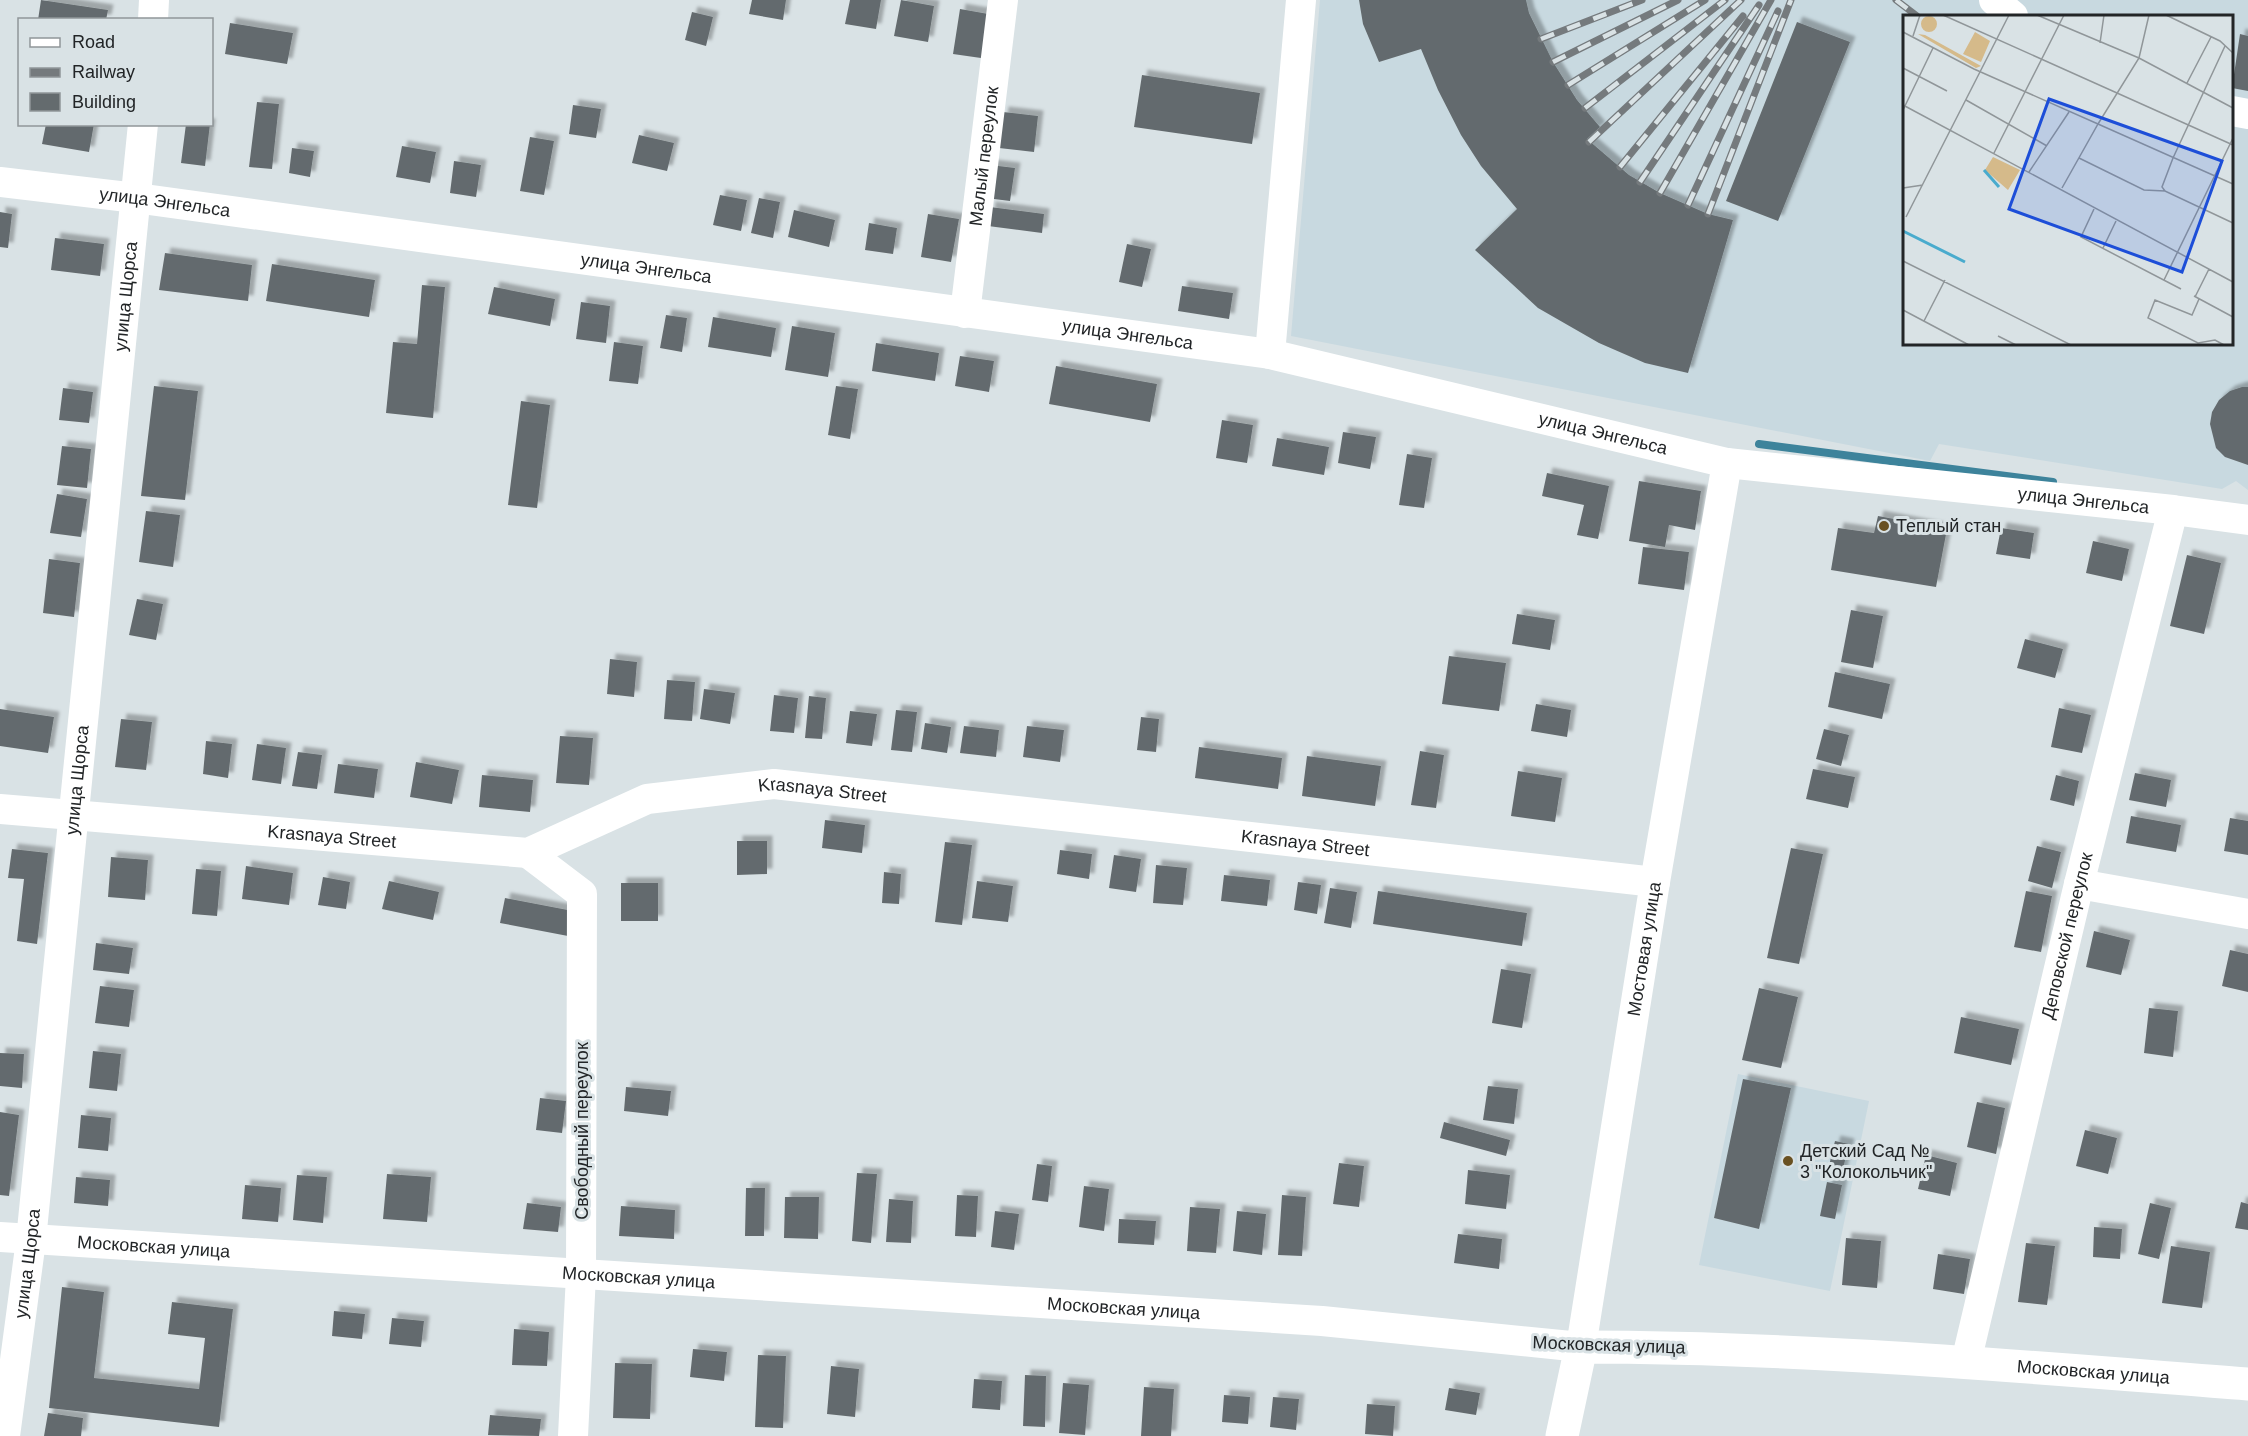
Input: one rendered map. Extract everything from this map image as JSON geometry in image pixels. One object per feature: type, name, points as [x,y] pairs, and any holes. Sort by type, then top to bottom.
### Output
[{"type":"main road","name":"Московская улица","points":[[1581,1347],[1667,1347],[1966,1362],[2248,1384]]},
{"type":"main road","name":"Мостовая улица","points":[[1562,1436],[1581,1347]]},
{"type":"street","points":[[153,18],[154,0]]},
{"type":"street","name":"Малый переулок","points":[[965,313],[1003,0]]},
{"type":"street","points":[[1270,354],[1300,0]]},
{"type":"street","points":[[1994,0],[2012,15]]},
{"type":"street","points":[[2233,111],[2248,114]]},
{"type":"street","name":"улица Щорса","points":[[5,1436],[31,1240],[143,126]]},
{"type":"street","name":"улица Энгельса","points":[[0,182],[136,198],[1270,354],[1727,463],[2248,520]]},
{"type":"street","name":"Мостовая улица","points":[[1581,1347],[1655,882],[1727,463]]},
{"type":"street","name":"Деповской переулок","points":[[1966,1362],[2079,884],[2173,510]]},
{"type":"street","name":"Krasnaya Street","points":[[0,810],[528,853],[647,799],[774,784],[1655,882]]},
{"type":"street","name":"Свободный переулок","points":[[528,853],[582,894],[581,1275],[573,1436]]},
{"type":"street","points":[[2079,884],[2248,914]]},
{"type":"street","name":"Московская улица","points":[[0,1237],[1323,1321],[1581,1347]]},
{"type":"shaded area","points":[[1320,0],[2248,0],[2248,490],[2236,481],[2222,489],[1939,444],[1930,461],[1291,336]]},
{"type":"shaded area","name":"Детский Сад № 3 \"Колокольчик\"","points":[[1738,1074],[1869,1101],[1830,1291],[1699,1265]]},
{"type":"building","points":[[41,0],[108,10],[106,18],[38,18]]},
{"type":"building","points":[[752,0],[786,0],[783,20],[749,14]]},
{"type":"building","points":[[850,0],[881,0],[876,29],[845,24]]},
{"type":"building","points":[[901,0],[934,6],[928,42],[894,36]]},
{"type":"building","points":[[1359,0],[1526,0],[1529,13],[1553,62],[1577,100],[1600,127],[1587,139],[1629,175],[1660,193],[1708,214],[1733,220],[1688,373],[1645,363],[1599,343],[1538,308],[1475,250],[1517,209],[1481,166],[1461,135],[1438,90],[1421,49],[1379,62],[1363,24]]},
{"type":"building","points":[[960,9],[994,15],[988,59],[953,54]]},
{"type":"building","points":[[692,12],[713,17],[706,46],[685,40]]},
{"type":"building","points":[[1797,22],[1850,42],[1778,221],[1726,201]]},
{"type":"building","points":[[230,23],[293,33],[287,64],[225,54]]},
{"type":"building","points":[[2240,34],[2248,36],[2248,91],[2233,88]]},
{"type":"building","points":[[1142,75],[1260,93],[1252,144],[1134,127]]},
{"type":"building","points":[[257,102],[279,104],[272,169],[249,167]]},
{"type":"building","points":[[573,105],[601,109],[596,138],[569,134]]},
{"type":"building","points":[[1003,112],[1038,116],[1034,152],[999,148]]},
{"type":"building","points":[[46,126],[94,126],[89,152],[42,144]]},
{"type":"building","points":[[186,126],[210,126],[205,166],[181,163]]},
{"type":"building","points":[[639,135],[674,143],[667,171],[632,163]]},
{"type":"building","points":[[530,137],[554,141],[544,195],[520,191]]},
{"type":"building","points":[[402,146],[436,152],[430,183],[396,177]]},
{"type":"building","points":[[292,148],[314,151],[310,177],[289,173]]},
{"type":"building","points":[[454,161],[481,165],[476,197],[450,193]]},
{"type":"building","points":[[990,165],[1015,168],[1010,201],[986,198]]},
{"type":"building","points":[[720,195],[747,200],[741,231],[713,225]]},
{"type":"building","points":[[759,198],[780,202],[773,238],[751,233]]},
{"type":"building","points":[[990,207],[1044,214],[1042,233],[988,226]]},
{"type":"building","points":[[794,210],[835,220],[829,247],[788,237]]},
{"type":"building","points":[[0,212],[12,214],[8,248],[0,247]]},
{"type":"building","points":[[928,214],[959,219],[951,262],[921,257]]},
{"type":"building","points":[[869,223],[897,228],[893,254],[865,250]]},
{"type":"building","points":[[55,238],[104,244],[100,276],[51,270]]},
{"type":"building","points":[[1127,244],[1151,249],[1142,287],[1119,282]]},
{"type":"building","points":[[165,253],[252,265],[248,301],[159,290]]},
{"type":"building","points":[[272,264],[375,280],[369,317],[266,301]]},
{"type":"building","points":[[422,285],[445,287],[433,418],[386,413],[393,342],[417,344]]},
{"type":"building","points":[[1182,286],[1233,293],[1229,319],[1178,311]]},
{"type":"building","points":[[494,287],[555,299],[550,326],[488,314]]},
{"type":"building","points":[[581,302],[610,306],[606,343],[576,339]]},
{"type":"building","points":[[666,315],[687,318],[682,352],[660,348]]},
{"type":"building","points":[[713,317],[776,328],[771,357],[708,347]]},
{"type":"building","points":[[792,326],[835,333],[828,377],[785,370]]},
{"type":"building","points":[[614,342],[643,346],[638,384],[609,381]]},
{"type":"building","points":[[876,343],[939,353],[935,381],[872,371]]},
{"type":"building","points":[[960,356],[994,361],[989,392],[955,386]]},
{"type":"building","points":[[1056,366],[1157,384],[1150,422],[1049,404]]},
{"type":"building","points":[[154,386],[198,391],[185,500],[141,496]]},
{"type":"building","points":[[836,386],[858,389],[850,439],[828,435]]},
{"type":"building","points":[[2248,387],[2248,465],[2225,457],[2216,448],[2210,424],[2212,412],[2219,400],[2230,391]]},
{"type":"building","points":[[63,388],[93,392],[89,423],[59,420]]},
{"type":"building","points":[[521,401],[550,405],[537,508],[508,505]]},
{"type":"building","points":[[1222,420],[1253,425],[1247,463],[1216,458]]},
{"type":"building","points":[[1343,432],[1376,437],[1370,469],[1338,463]]},
{"type":"building","points":[[1277,438],[1329,447],[1324,475],[1272,466]]},
{"type":"building","points":[[62,446],[91,449],[87,488],[57,485]]},
{"type":"building","points":[[1407,454],[1432,458],[1424,508],[1399,505]]},
{"type":"building","points":[[1547,473],[1609,486],[1598,539],[1577,535],[1584,505],[1542,496]]},
{"type":"building","points":[[1639,481],[1701,491],[1695,530],[1669,525],[1665,547],[1629,541]]},
{"type":"building","points":[[57,494],[87,499],[81,537],[50,533]]},
{"type":"building","points":[[146,511],[180,515],[173,567],[139,562]]},
{"type":"building","points":[[1878,516],[1947,529],[1936,587],[1831,570],[1838,528],[1874,533]]},
{"type":"building","points":[[2001,528],[2034,533],[2030,559],[1996,554]]},
{"type":"building","points":[[2093,541],[2129,549],[2122,581],[2086,573]]},
{"type":"building","points":[[1643,547],[1689,552],[1684,590],[1638,584]]},
{"type":"building","points":[[2187,555],[2221,563],[2204,634],[2170,626]]},
{"type":"building","points":[[49,559],[80,563],[74,617],[43,613]]},
{"type":"building","points":[[137,599],[163,604],[156,640],[129,635]]},
{"type":"building","points":[[1851,610],[1883,616],[1873,668],[1841,662]]},
{"type":"building","points":[[1517,614],[1555,620],[1550,650],[1512,644]]},
{"type":"building","points":[[2025,639],[2063,649],[2055,678],[2017,668]]},
{"type":"building","points":[[1449,656],[1506,663],[1499,711],[1442,704]]},
{"type":"building","points":[[610,659],[637,662],[634,697],[607,694]]},
{"type":"building","points":[[1835,672],[1890,684],[1882,719],[1828,707]]},
{"type":"building","points":[[667,680],[695,682],[692,721],[664,719]]},
{"type":"building","points":[[704,689],[735,693],[730,724],[700,719]]},
{"type":"building","points":[[774,695],[798,698],[794,733],[770,731]]},
{"type":"building","points":[[809,696],[826,698],[822,739],[805,738]]},
{"type":"building","points":[[1536,704],[1571,710],[1567,737],[1531,731]]},
{"type":"building","points":[[2059,708],[2091,715],[2082,753],[2051,747]]},
{"type":"building","points":[[0,709],[54,717],[48,753],[0,746]]},
{"type":"building","points":[[896,710],[917,712],[912,752],[891,750]]},
{"type":"building","points":[[850,711],[877,714],[872,746],[846,743]]},
{"type":"building","points":[[1141,717],[1159,719],[1156,752],[1137,750]]},
{"type":"building","points":[[121,719],[152,722],[146,770],[115,767]]},
{"type":"building","points":[[925,723],[951,727],[947,753],[921,749]]},
{"type":"building","points":[[964,726],[999,730],[996,757],[960,753]]},
{"type":"building","points":[[1027,726],[1064,730],[1060,762],[1023,757]]},
{"type":"building","points":[[1824,729],[1849,735],[1841,766],[1816,759]]},
{"type":"building","points":[[560,736],[593,738],[589,785],[556,783]]},
{"type":"building","points":[[206,741],[232,744],[228,778],[203,774]]},
{"type":"building","points":[[257,744],[286,748],[281,784],[252,780]]},
{"type":"building","points":[[1199,747],[1282,758],[1278,789],[1195,778]]},
{"type":"building","points":[[1420,751],[1444,755],[1436,808],[1411,805]]},
{"type":"building","points":[[298,752],[322,755],[317,789],[292,786]]},
{"type":"building","points":[[1307,756],[1381,766],[1375,806],[1302,796]]},
{"type":"building","points":[[416,762],[459,770],[452,804],[410,797]]},
{"type":"building","points":[[338,764],[378,769],[374,798],[334,793]]},
{"type":"building","points":[[1813,769],[1855,777],[1848,808],[1806,799]]},
{"type":"building","points":[[1518,771],[1562,778],[1555,822],[1511,816]]},
{"type":"building","points":[[2135,773],[2171,780],[2166,807],[2129,800]]},
{"type":"building","points":[[482,775],[533,780],[530,812],[479,807]]},
{"type":"building","points":[[2056,775],[2079,781],[2074,806],[2050,800]]},
{"type":"building","points":[[2131,816],[2181,825],[2176,852],[2126,843]]},
{"type":"building","points":[[2230,818],[2248,821],[2248,855],[2224,851]]},
{"type":"building","points":[[825,820],[865,825],[862,853],[822,848]]},
{"type":"building","points":[[737,841],[767,841],[767,874],[737,875]]},
{"type":"building","points":[[945,842],[972,845],[962,925],[935,922]]},
{"type":"building","points":[[2037,846],[2061,852],[2052,888],[2028,881]]},
{"type":"building","points":[[1791,848],[1823,854],[1799,964],[1767,958]]},
{"type":"building","points":[[12,849],[48,853],[37,944],[17,941],[24,879],[8,878]]},
{"type":"building","points":[[1060,850],[1092,854],[1089,879],[1057,874]]},
{"type":"building","points":[[1114,855],[1141,859],[1136,892],[1109,888]]},
{"type":"building","points":[[111,857],[148,860],[145,900],[108,897]]},
{"type":"building","points":[[1156,865],[1187,868],[1183,905],[1153,903]]},
{"type":"building","points":[[246,866],[293,873],[289,905],[242,899]]},
{"type":"building","points":[[196,869],[221,871],[217,916],[192,914]]},
{"type":"building","points":[[884,872],[901,874],[899,904],[882,903]]},
{"type":"building","points":[[1224,875],[1270,880],[1267,906],[1221,901]]},
{"type":"building","points":[[323,877],[350,882],[346,909],[318,905]]},
{"type":"building","points":[[389,881],[439,892],[433,920],[382,909]]},
{"type":"building","points":[[977,881],[1013,886],[1008,922],[972,918]]},
{"type":"building","points":[[1298,882],[1321,885],[1317,914],[1294,910]]},
{"type":"building","points":[[621,883],[658,883],[658,921],[621,921]]},
{"type":"building","points":[[1330,888],[1357,892],[1351,928],[1324,923]]},
{"type":"building","points":[[1378,891],[1527,913],[1522,946],[1373,924]]},
{"type":"building","points":[[2026,891],[2052,896],[2041,952],[2014,947]]},
{"type":"building","points":[[505,898],[573,911],[568,936],[500,923]]},
{"type":"building","points":[[2094,931],[2130,940],[2121,975],[2086,967]]},
{"type":"building","points":[[96,943],[133,948],[129,974],[93,970]]},
{"type":"building","points":[[2230,950],[2248,954],[2248,992],[2222,986]]},
{"type":"building","points":[[1501,969],[1531,974],[1522,1028],[1492,1023]]},
{"type":"building","points":[[100,986],[134,990],[129,1027],[95,1023]]},
{"type":"building","points":[[1759,988],[1798,997],[1781,1068],[1742,1060]]},
{"type":"building","points":[[2149,1008],[2178,1011],[2173,1057],[2144,1053]]},
{"type":"building","points":[[1961,1017],[2019,1029],[2011,1065],[1954,1053]]},
{"type":"building","points":[[93,1051],[121,1054],[117,1091],[89,1088]]},
{"type":"building","points":[[0,1053],[24,1054],[22,1088],[0,1086]]},
{"type":"building","points":[[1743,1079],[1791,1088],[1759,1229],[1714,1218]]},
{"type":"building","points":[[1488,1086],[1518,1089],[1514,1124],[1483,1120]]},
{"type":"building","points":[[626,1087],[671,1091],[668,1116],[624,1111]]},
{"type":"building","points":[[540,1098],[566,1101],[562,1133],[536,1130]]},
{"type":"building","points":[[1977,1102],[2005,1108],[1996,1154],[1967,1147]]},
{"type":"building","points":[[0,1112],[19,1115],[9,1196],[0,1195]]},
{"type":"building","points":[[81,1115],[111,1118],[108,1151],[78,1148]]},
{"type":"building","points":[[1444,1122],[1510,1140],[1506,1156],[1440,1138]]},
{"type":"building","points":[[2085,1130],[2117,1138],[2108,1174],[2076,1166]]},
{"type":"building","points":[[1835,1141],[1849,1144],[1840,1181],[1826,1178]]},
{"type":"building","points":[[1926,1155],[1957,1163],[1950,1196],[1918,1189]]},
{"type":"building","points":[[1339,1163],[1364,1166],[1359,1207],[1333,1204]]},
{"type":"building","points":[[1037,1164],[1052,1166],[1048,1202],[1032,1200]]},
{"type":"building","points":[[1468,1170],[1510,1175],[1506,1209],[1465,1204]]},
{"type":"building","points":[[857,1173],[877,1174],[871,1243],[852,1241]]},
{"type":"building","points":[[387,1174],[431,1177],[427,1222],[383,1219]]},
{"type":"building","points":[[297,1175],[327,1177],[323,1223],[293,1220]]},
{"type":"building","points":[[76,1177],[110,1180],[108,1206],[74,1203]]},
{"type":"building","points":[[1827,1182],[1842,1185],[1835,1219],[1820,1216]]},
{"type":"building","points":[[245,1185],[281,1188],[278,1222],[242,1219]]},
{"type":"building","points":[[1084,1186],[1109,1189],[1104,1231],[1079,1227]]},
{"type":"building","points":[[746,1188],[765,1188],[764,1236],[745,1236]]},
{"type":"building","points":[[957,1195],[978,1196],[976,1237],[955,1236]]},
{"type":"building","points":[[1282,1195],[1306,1197],[1302,1256],[1278,1255]]},
{"type":"building","points":[[785,1197],[819,1197],[818,1239],[784,1238]]},
{"type":"building","points":[[889,1199],[913,1201],[911,1243],[886,1242]]},
{"type":"building","points":[[2241,1202],[2248,1204],[2248,1230],[2235,1228]]},
{"type":"building","points":[[527,1203],[561,1207],[558,1232],[523,1229]]},
{"type":"building","points":[[2150,1203],[2171,1208],[2159,1259],[2138,1254]]},
{"type":"building","points":[[621,1206],[675,1210],[674,1239],[619,1236]]},
{"type":"building","points":[[1190,1207],[1220,1209],[1216,1253],[1187,1251]]},
{"type":"building","points":[[995,1211],[1019,1214],[1014,1250],[991,1247]]},
{"type":"building","points":[[1237,1211],[1266,1214],[1262,1255],[1233,1251]]},
{"type":"building","points":[[1119,1219],[1156,1221],[1154,1245],[1118,1243]]},
{"type":"building","points":[[2094,1227],[2122,1229],[2120,1259],[2093,1257]]},
{"type":"building","points":[[1458,1234],[1502,1239],[1499,1269],[1454,1263]]},
{"type":"building","points":[[1846,1238],[1881,1241],[1877,1288],[1842,1285]]},
{"type":"building","points":[[2026,1243],[2055,1246],[2047,1305],[2018,1302]]},
{"type":"building","points":[[2171,1246],[2210,1252],[2202,1308],[2162,1303]]},
{"type":"building","points":[[1938,1254],[1970,1259],[1964,1294],[1933,1289]]},
{"type":"building","points":[[62,1287],[104,1292],[94,1378],[199,1389],[205,1338],[168,1334],[172,1302],[233,1309],[219,1427],[49,1408]]},
{"type":"building","points":[[334,1311],[365,1314],[362,1339],[332,1336]]},
{"type":"building","points":[[392,1318],[424,1321],[421,1347],[389,1344]]},
{"type":"building","points":[[514,1329],[549,1332],[547,1366],[512,1365]]},
{"type":"building","points":[[693,1349],[727,1352],[724,1381],[690,1377]]},
{"type":"building","points":[[758,1355],[786,1356],[783,1428],[755,1427]]},
{"type":"building","points":[[615,1363],[652,1364],[650,1419],[613,1418]]},
{"type":"building","points":[[831,1366],[859,1369],[855,1417],[827,1414]]},
{"type":"building","points":[[1025,1375],[1046,1376],[1045,1427],[1023,1426]]},
{"type":"building","points":[[974,1379],[1002,1381],[1000,1410],[972,1408]]},
{"type":"building","points":[[1063,1383],[1089,1385],[1085,1435],[1059,1433]]},
{"type":"building","points":[[1144,1387],[1174,1389],[1171,1436],[1141,1436]]},
{"type":"building","points":[[1449,1388],[1480,1393],[1476,1415],[1445,1410]]},
{"type":"building","points":[[1224,1395],[1250,1397],[1248,1424],[1222,1422]]},
{"type":"building","points":[[1273,1397],[1299,1399],[1296,1430],[1270,1427]]},
{"type":"building","points":[[1367,1404],[1395,1406],[1393,1436],[1365,1434]]},
{"type":"building","points":[[48,1413],[83,1418],[81,1436],[44,1436]]},
{"type":"building","points":[[490,1415],[541,1419],[539,1436],[488,1435]]},
{"type":"waterway","points":[[1759,444],[2053,482]]},
{"type":"railway","points":[[1541,39],[1642,0]]},
{"type":"railway","points":[[1553,62],[1678,0]]},
{"type":"railway","points":[[1568,85],[1705,0]]},
{"type":"railway","points":[[1585,108],[1725,0]]},
{"type":"railway","points":[[1589,142],[1741,0]]},
{"type":"railway","points":[[1660,193],[1771,0]]},
{"type":"railway","points":[[1708,214],[1791,0]]},
{"type":"railway","points":[[1896,0],[1916,15]]},
{"type":"railway","points":[[1640,182],[1759,5]]},
{"type":"railway","points":[[1688,205],[1778,11]]},
{"type":"railway","points":[[1620,167],[1743,16]]},
{"type":"place","name":"Теплый стан","points":[[1884,526]]},
{"type":"place","name":"Детский Сад № 3 \"Колокольчик\"","points":[[1788,1161]]}]
